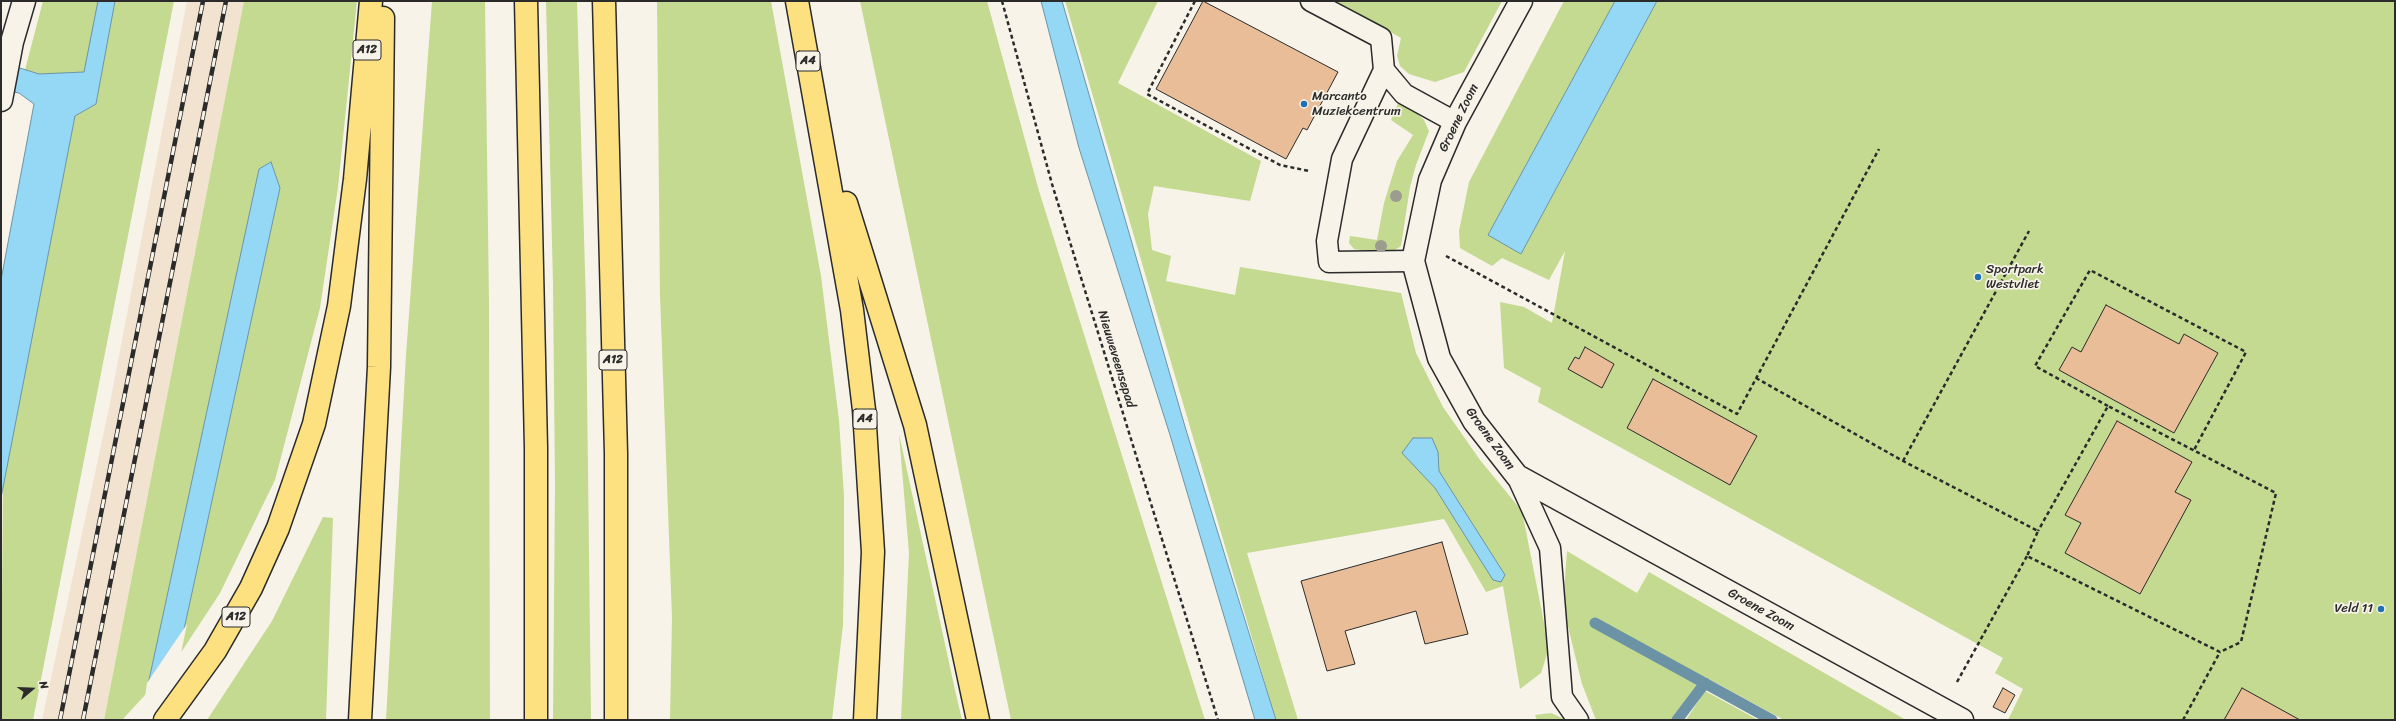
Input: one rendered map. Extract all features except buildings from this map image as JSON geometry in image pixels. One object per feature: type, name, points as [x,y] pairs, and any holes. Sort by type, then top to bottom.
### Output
[{"type":"highway","name":"A12","points":[[165,720],[215,651],[251,588],[278,528],[314,424],[339,306],[355,179],[371,1]]},
{"type":"highway","name":"A12","points":[[360,720],[379,367],[383,1]]},
{"type":"highway","points":[[526,1],[536,433],[536,720]]},
{"type":"highway","name":"A12","points":[[604,1],[616,453],[616,720]]},
{"type":"highway","name":"A4","points":[[797,1],[820,120],[852,310],[864,410],[870,485],[873,552],[865,720]]},
{"type":"highway","name":"A4","points":[[820,120],[915,425],[978,720]]},
{"type":"street","points":[[1,100],[12,42],[24,1]]},
{"type":"street","name":"Groene Zoom","points":[[1521,1],[1455,122],[1430,180],[1415,251],[1439,358],[1474,421],[1517,476],[1962,720]]},
{"type":"lane","points":[[1311,1],[1381,38],[1384,70],[1342,159],[1327,241],[1329,262],[1415,251]]},
{"type":"lane","points":[[1384,70],[1404,94],[1455,122]]},
{"type":"lane","points":[[1517,476],[1550,548],[1562,697],[1578,720]]},
{"type":"path","name":"Nieuweveensepad","points":[[1002,1],[1052,184],[1218,720]]},
{"type":"path","points":[[1195,1],[1147,94],[1280,165],[1339,177]]},
{"type":"path","points":[[1415,251],[1737,414],[1879,149]]},
{"type":"path","points":[[1903,461],[2029,232]]},
{"type":"path","points":[[2183,720],[2220,652],[2241,642],[2276,493],[2108,406],[2034,366],[2090,270],[2246,352],[2194,450]]},
{"type":"path","points":[[1756,378],[1903,461],[2038,531]]},
{"type":"path","points":[[1942,709],[2027,556],[2038,531],[2108,406]]},
{"type":"path","points":[[2027,556],[2220,652]]},
{"type":"shaded area","points":[[187,1],[244,1],[104,720],[42,720],[109,408]]},
{"type":"green space","points":[[43,1],[98,1],[85,72],[39,74],[25,70]]},
{"type":"green space","points":[[115,1],[174,1],[33,720],[1,720],[3,486],[75,116],[96,104]]},
{"type":"green space","points":[[244,1],[357,1],[338,187],[320,308],[275,480],[220,593],[178,657],[280,188],[271,162],[259,169],[146,694],[122,720],[104,720]]},
{"type":"green space","points":[[432,1],[485,1],[489,304],[490,720],[386,720],[406,355]]},
{"type":"green space","points":[[546,1],[577,1],[586,304],[591,720],[553,720],[555,485],[553,283]]},
{"type":"green space","points":[[657,1],[771,1],[821,276],[839,420],[844,496],[843,625],[832,720],[670,720],[672,618],[660,295]]},
{"type":"green space","points":[[860,1],[987,1],[1039,191],[1205,720],[1011,720]]},
{"type":"green space","points":[[1065,1],[1158,1],[1118,83],[1261,161],[1250,201],[1154,186],[1148,214],[1152,250],[1171,256],[1166,281],[1235,295],[1240,267],[1401,293],[1416,353],[1443,407],[1480,460],[1522,511],[1549,648],[1541,673],[1520,689],[1503,586],[1486,592],[1444,519],[1247,553],[1298,720],[1276,720]]},
{"type":"green space","points":[[1336,1],[1502,1],[1464,72],[1435,82],[1409,74],[1400,66],[1397,56],[1401,38]]},
{"type":"green space","name":"Sportpark Westvliet","points":[[1564,1],[1615,1],[1488,235],[1521,254],[1657,1],[2395,1],[2395,720],[2008,720],[2023,689],[1995,673],[2003,658],[1538,402],[1541,388],[1504,368],[1500,302],[1524,307],[1552,323],[1565,251],[1549,280],[1502,258],[1492,266],[1460,248],[1459,231],[1469,182]]},
{"type":"green space","points":[[1404,101],[1424,120],[1429,131],[1416,165],[1410,187],[1401,246],[1389,254],[1354,249],[1349,243],[1350,236],[1377,240],[1384,203],[1397,161],[1413,135],[1391,120],[1398,103]]},
{"type":"green space","points":[[899,434],[962,720],[901,720],[909,553]]},
{"type":"green space","points":[[323,517],[333,518],[326,720],[207,720],[272,621]]},
{"type":"green space","points":[[1567,551],[1637,593],[1649,572],[1906,720],[1784,720],[1705,677],[1677,720],[1596,720],[1582,684],[1563,606]]},
{"type":"green space","points":[[1705,691],[1758,720],[1686,720]]},
{"type":"green space","points":[[1551,713],[1566,720],[1537,720],[1535,715]]},
{"type":"water","points":[[98,1],[115,1],[96,104],[75,116],[1,498],[1,280],[34,104],[19,93],[1,90],[1,62],[39,74],[84,72]]},
{"type":"water","points":[[1041,1],[1062,1],[1186,430],[1276,720],[1255,720],[1170,435],[1079,148]]},
{"type":"water","points":[[1615,1],[1657,1],[1521,254],[1488,235]]},
{"type":"water","points":[[271,162],[280,188],[178,657],[146,694],[259,169]]},
{"type":"water","points":[[1413,438],[1432,438],[1438,452],[1439,471],[1505,575],[1501,582],[1493,580],[1435,488],[1402,453]]},
{"type":"pier","points":[[187,624],[180,658],[145,696],[147,683]]},
{"type":"waterway","points":[[1595,623],[1772,720]]},
{"type":"waterway","points":[[1677,720],[1705,683]]},
{"type":"railway","points":[[60,720],[203,1]]},
{"type":"railway","points":[[83,720],[226,1]]},
{"type":"place","name":"Marcanto Muziekcentrum","points":[[1304,104]]},
{"type":"place","name":"Sportpark Westvliet","points":[[1978,277]]},
{"type":"place","name":"Veld 11","points":[[2381,609]]}]
